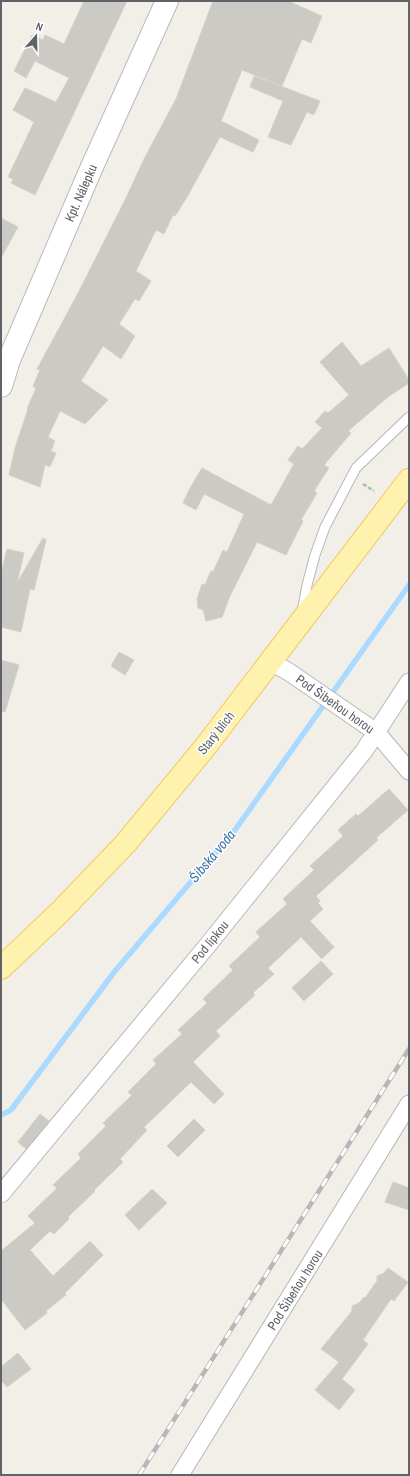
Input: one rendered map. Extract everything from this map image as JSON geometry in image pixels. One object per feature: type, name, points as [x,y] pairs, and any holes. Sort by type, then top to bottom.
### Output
[{"type":"main road","name":"Starý blich","points":[[1,968],[60,912],[126,843],[206,746],[409,480]]},
{"type":"street","name":"Kpt. Nálepku","points":[[1,386],[5,358],[167,1]]},
{"type":"street","name":"Pod Šibeňou horou","points":[[271,662],[304,682],[376,732],[409,771]]},
{"type":"street","name":"Pod lipkou","points":[[1,1194],[207,946],[364,750],[409,682]]},
{"type":"street","name":"Pod Šibeňou horou","points":[[180,1475],[409,1104]]},
{"type":"lane","points":[[299,625],[315,555],[331,514],[356,468],[409,417]]},
{"type":"path","points":[[362,483],[374,491]]},
{"type":"building","points":[[84,1],[127,1],[35,195],[11,183],[13,179],[8,177],[34,122],[13,110],[25,88],[56,102],[69,78],[35,61],[26,78],[14,71],[32,35],[43,40],[45,35],[64,44]]},
{"type":"building","points":[[213,1],[288,1],[322,16],[311,43],[302,39],[282,86],[242,70],[221,121],[259,140],[253,152],[220,137],[187,197],[175,216],[173,215],[164,234],[156,230],[136,271],[151,281],[139,301],[135,299],[119,324],[135,336],[121,359],[103,346],[81,381],[108,400],[85,424],[60,411],[48,437],[55,441],[51,451],[56,453],[50,467],[45,465],[40,487],[9,475],[15,448],[27,409],[36,388],[33,386],[40,370],[37,369],[76,297],[145,157],[176,99]]},
{"type":"building","points":[[254,76],[320,101],[314,115],[307,112],[291,145],[268,137],[283,101],[250,87]]},
{"type":"building","points":[[1,218],[18,227],[1,258]]},
{"type":"building","points":[[342,342],[361,366],[389,348],[409,380],[409,383],[388,397],[348,431],[351,433],[324,465],[329,468],[314,491],[317,493],[301,520],[303,521],[286,555],[257,542],[230,596],[222,617],[206,621],[203,610],[198,608],[197,599],[202,584],[205,585],[223,550],[227,552],[244,514],[204,494],[196,510],[183,503],[189,490],[202,468],[271,505],[294,464],[288,460],[298,446],[302,449],[322,428],[315,422],[325,411],[328,413],[349,395],[320,362]]},
{"type":"building","points":[[43,538],[46,540],[34,590],[30,589],[21,632],[1,627],[1,574],[7,549],[24,553],[17,583]]},
{"type":"building","points":[[119,652],[134,660],[125,675],[111,666]]},
{"type":"building","points":[[1,660],[19,665],[5,712],[1,711]]},
{"type":"building","points":[[389,789],[408,810],[376,838],[378,840],[316,896],[320,901],[318,903],[323,909],[310,921],[334,947],[322,959],[301,937],[268,968],[274,974],[253,993],[255,995],[216,1031],[220,1036],[193,1062],[224,1094],[214,1104],[191,1082],[144,1127],[147,1130],[120,1159],[123,1162],[68,1217],[69,1219],[54,1234],[50,1231],[30,1250],[53,1276],[90,1241],[103,1255],[65,1293],[66,1295],[46,1311],[47,1313],[25,1330],[1,1299],[1,1251],[35,1223],[28,1216],[57,1188],[53,1185],[81,1158],[78,1154],[106,1126],[103,1123],[132,1095],[128,1092],[156,1064],[153,1060],[182,1034],[178,1030],[207,1003],[203,999],[233,970],[229,966],[260,937],[256,932],[287,904],[283,899],[314,870],[310,866],[343,836],[338,830],[356,814],[358,816]]},
{"type":"building","points":[[321,961],[333,974],[304,1001],[292,988]]},
{"type":"building","points":[[40,1114],[49,1121],[26,1149],[18,1142]]},
{"type":"building","points":[[194,1119],[205,1130],[178,1157],[167,1146]]},
{"type":"building","points":[[393,1182],[409,1188],[409,1210],[385,1202]]},
{"type":"building","points":[[152,1189],[167,1203],[139,1230],[125,1215]]},
{"type":"building","points":[[388,1268],[408,1282],[394,1301],[391,1299],[363,1340],[368,1344],[342,1379],[355,1390],[339,1410],[315,1390],[339,1362],[321,1349],[352,1311],[352,1306],[359,1303],[364,1297],[365,1298],[377,1281],[377,1276],[384,1273]]},
{"type":"building","points":[[18,1353],[31,1369],[7,1387],[1,1380],[1,1367]]},
{"type":"waterway","name":"Šibská voda","points":[[1,1115],[11,1110],[115,971],[235,830],[409,585]]},
{"type":"railway","points":[[139,1475],[409,1049]]}]
